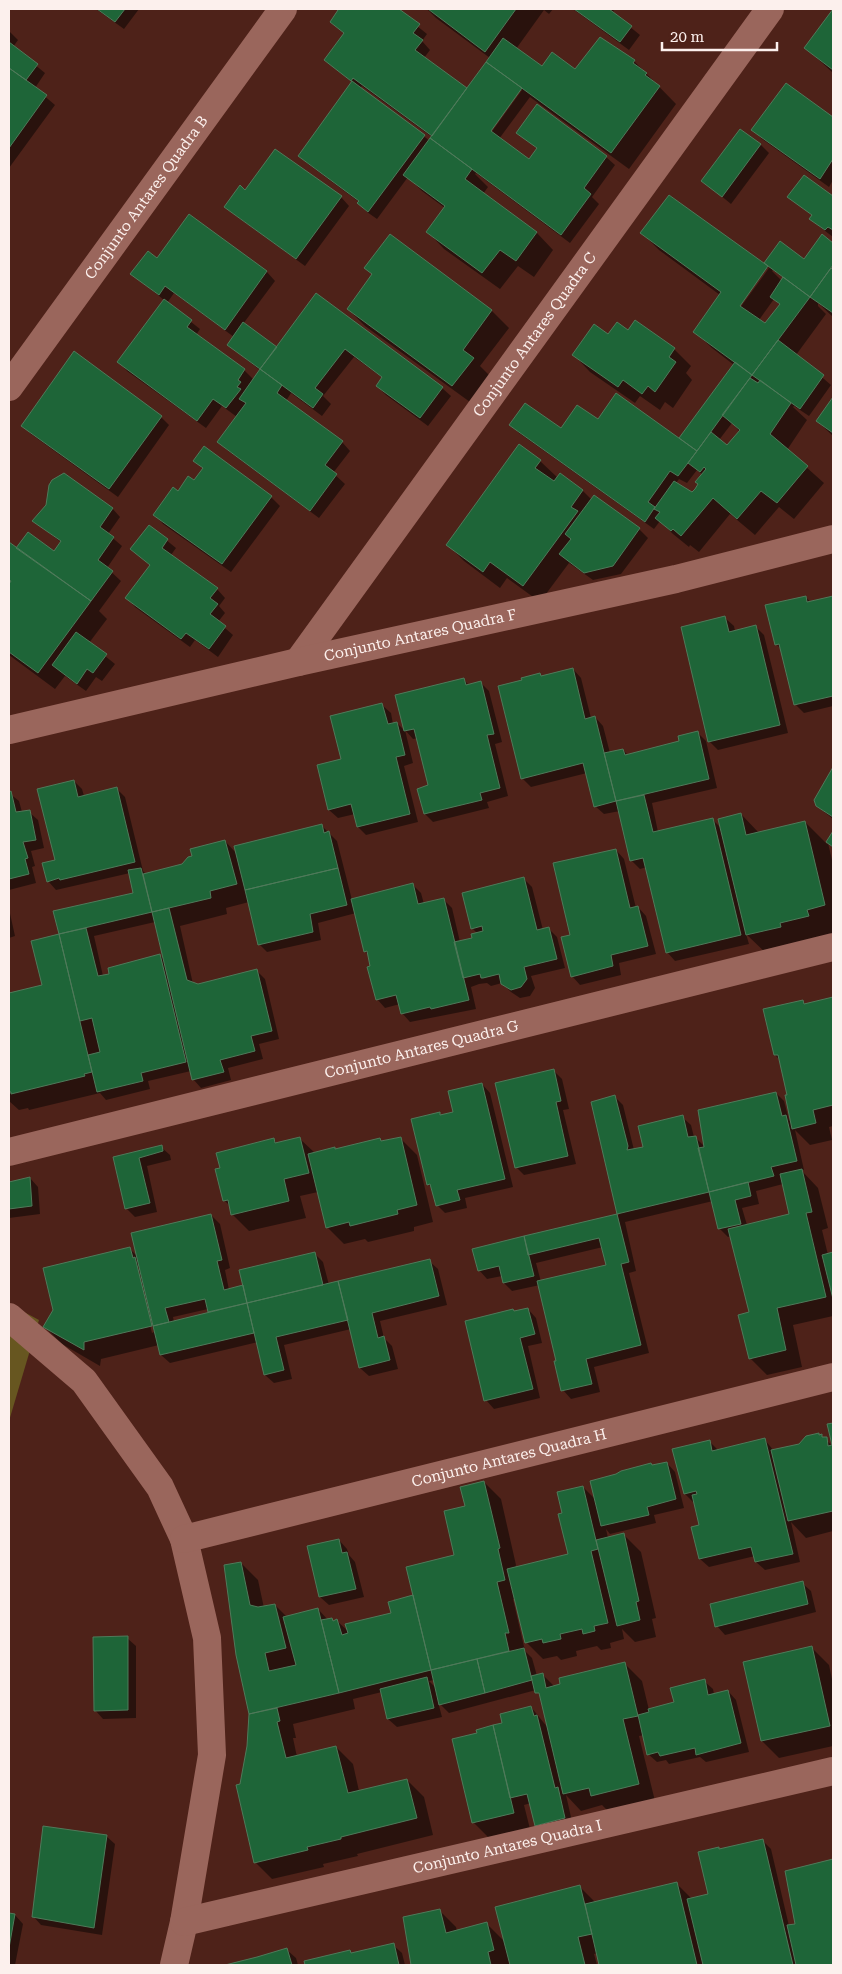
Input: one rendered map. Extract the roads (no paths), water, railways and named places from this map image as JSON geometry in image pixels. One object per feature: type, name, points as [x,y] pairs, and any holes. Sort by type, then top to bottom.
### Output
[{"type":"street","name":"Conjunto Antares Quadra B","points":[[9,387],[283,9]]},
{"type":"street","name":"Conjunto Antares Quadra C","points":[[298,662],[770,9]]},
{"type":"street","name":"Conjunto Antares Quadra F","points":[[9,730],[298,662],[676,579],[833,539]]},
{"type":"street","name":"Conjunto Antares Quadra G","points":[[9,1152],[833,947]]},
{"type":"street","points":[[9,1317],[84,1381],[160,1487],[184,1539],[207,1638],[212,1754],[184,1922],[174,1965]]},
{"type":"street","name":"Conjunto Antares Quadra H","points":[[184,1539],[833,1377]]},
{"type":"street","name":"Conjunto Antares Quadra I","points":[[184,1922],[833,1771]]}]
